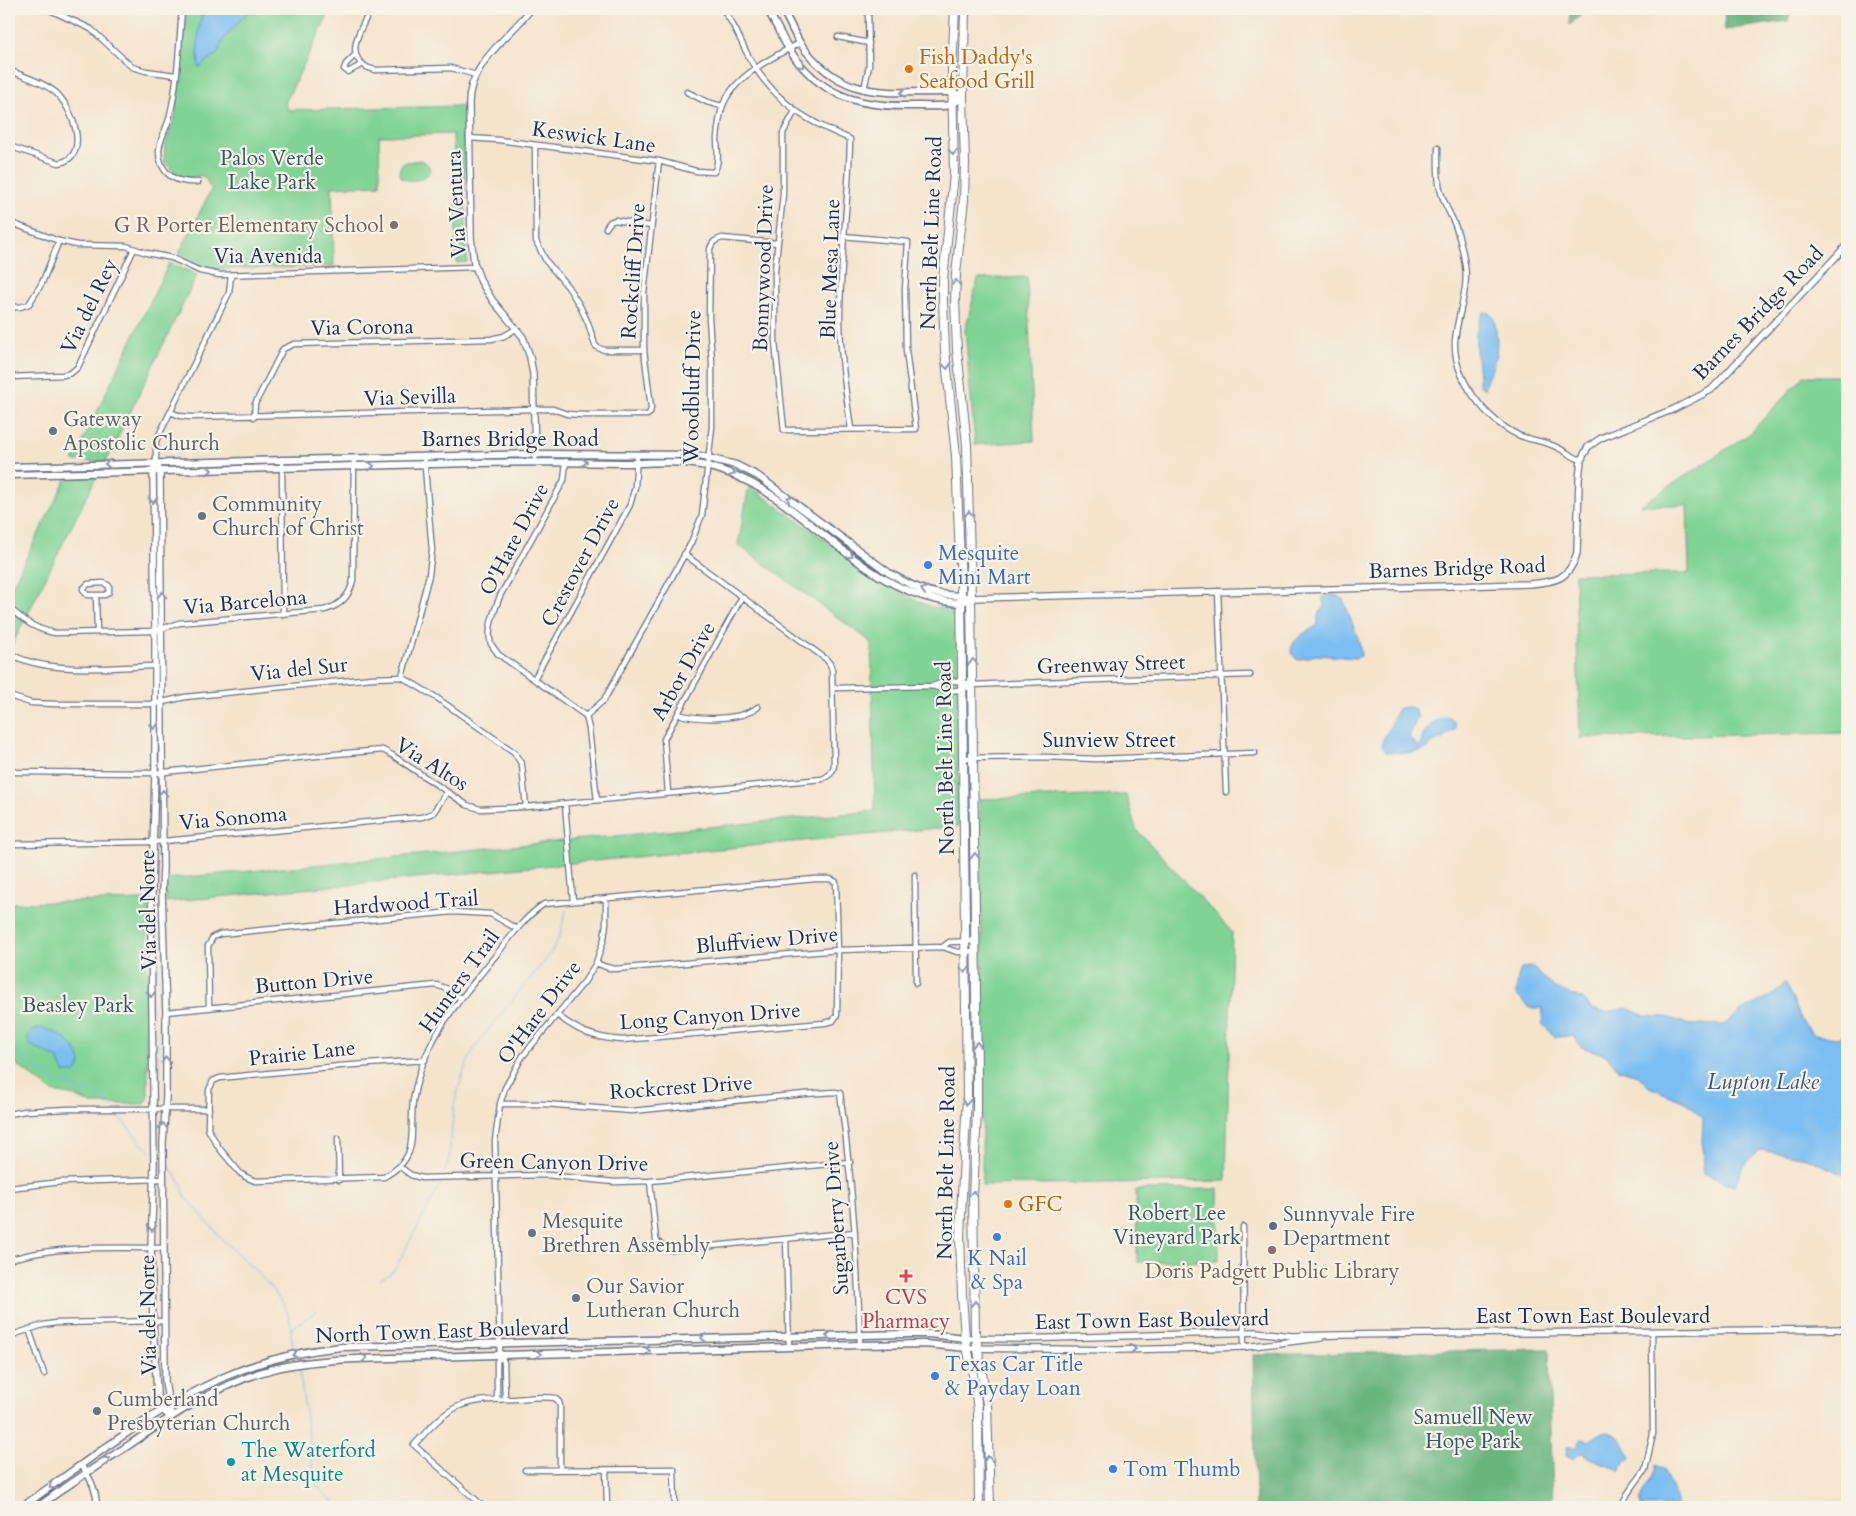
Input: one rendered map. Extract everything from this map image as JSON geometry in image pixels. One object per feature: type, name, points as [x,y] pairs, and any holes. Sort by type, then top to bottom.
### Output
[{"type":"main road","points":[[767,9],[799,63],[839,95],[883,106],[952,105],[963,96]]},
{"type":"main road","points":[[782,9],[800,43],[827,71],[845,82],[864,89],[889,93],[952,92],[963,96]]},
{"type":"main road","name":"North Belt Line Road","points":[[954,9],[952,92],[954,175],[943,301],[945,350],[957,474],[961,599],[966,1074],[960,1243],[965,1338],[975,1384],[978,1412],[979,1507]]},
{"type":"main road","name":"North Belt Line Road","points":[[965,9],[963,96],[964,199],[955,301],[957,350],[968,474],[973,685],[977,1073],[973,1196],[975,1338],[987,1404],[990,1507]]},
{"type":"main road","points":[[954,34],[964,34]]},
{"type":"main road","points":[[943,301],[955,301]]},
{"type":"main road","name":"Barnes Bridge Road","points":[[9,466],[535,454],[696,455],[736,466],[753,473],[889,573],[908,584],[961,599]]},
{"type":"main road","name":"Barnes Bridge Road","points":[[9,475],[535,462],[695,464],[733,473],[746,479],[897,587],[931,600],[971,598]]},
{"type":"main road","points":[[957,474],[968,474]]},
{"type":"main road","points":[[766,492],[771,485]]},
{"type":"main road","points":[[811,525],[816,518]]},
{"type":"main road","points":[[964,885],[976,884]]},
{"type":"main road","points":[[966,1074],[977,1073]]},
{"type":"main road","points":[[960,1243],[973,1242]]},
{"type":"main road","points":[[907,1334],[907,1345]]},
{"type":"main road","name":"North Town East Boulevard","points":[[22,1507],[170,1405],[225,1376],[314,1350],[342,1347],[788,1336],[928,1334],[965,1338]]},
{"type":"main road","points":[[730,1338],[730,1349]]},
{"type":"main road","points":[[598,1341],[598,1352]]},
{"type":"main road","name":"North Town East Boulevard","points":[[38,1507],[87,1472],[171,1417],[218,1391],[247,1378],[280,1368],[315,1362],[356,1358],[860,1345],[938,1345],[967,1348]]},
{"type":"main road","points":[[242,1370],[247,1378]]},
{"type":"main road","points":[[978,1480],[989,1479]]},
{"type":"street","points":[[48,9],[91,29],[132,67],[175,75]]},
{"type":"street","points":[[182,9],[170,118],[160,141],[159,154],[165,172],[173,179],[186,183],[198,182]]},
{"type":"street","points":[[371,9],[354,48],[358,60],[363,64],[375,70],[451,68],[476,75]]},
{"type":"street","name":"Via Ventura","points":[[532,9],[492,51],[476,75],[469,95],[469,138],[471,237],[476,267],[493,301],[523,337],[530,356],[533,374],[535,462]]},
{"type":"street","points":[[722,9],[756,69],[786,105],[795,111]]},
{"type":"street","points":[[864,89],[870,66],[868,9]]},
{"type":"street","points":[[838,37],[869,43]]},
{"type":"street","points":[[687,92],[707,102],[722,106],[734,86],[756,69],[800,43]]},
{"type":"street","points":[[356,54],[346,64],[344,69],[348,72],[363,64]]},
{"type":"street","points":[[9,70],[42,84],[56,93],[66,105],[76,131],[74,154],[66,162],[59,163],[9,146]]},
{"type":"street","name":"Keswick Lane","points":[[469,138],[659,161],[696,171],[714,172],[717,163],[719,120],[722,106]]},
{"type":"street","name":"Blue Mesa Lane","points":[[795,111],[818,126],[850,140],[849,186],[843,236],[840,320],[851,429]]},
{"type":"street","name":"Bonnywood Drive","points":[[795,111],[783,133],[783,194],[777,243],[775,342],[784,430],[851,429]]},
{"type":"street","points":[[535,145],[536,241],[546,261],[568,287],[576,300],[598,348],[605,350],[644,350]]},
{"type":"street","points":[[1438,148],[1440,188],[1446,207],[1455,224],[1463,249],[1466,267],[1464,294],[1456,340],[1456,353],[1463,377],[1482,405],[1508,429],[1526,438],[1555,446],[1581,460]]},
{"type":"street","name":"Rockcliff Drive","points":[[650,413],[651,404],[644,350],[645,278],[659,161]]},
{"type":"street","points":[[606,228],[610,222],[615,220],[651,226]]},
{"type":"street","name":"Via Avenida","points":[[9,222],[60,241],[77,244],[126,246],[172,258],[210,274],[231,275],[476,267]]},
{"type":"street","points":[[843,236],[908,242],[905,289],[906,350],[916,429],[851,429]]},
{"type":"street","name":"Woodbluff Drive","points":[[586,716],[604,700],[697,530],[702,515],[712,428],[712,362],[709,318],[711,244],[715,240],[722,238],[777,243]]},
{"type":"street","points":[[9,307],[29,304],[42,283],[60,241]]},
{"type":"street","name":"Barnes Bridge Road","points":[[971,598],[1552,582],[1567,573],[1574,564],[1578,553],[1579,478],[1581,460],[1588,447],[1601,438],[1674,409],[1710,390],[1847,245]]},
{"type":"street","name":"Via del Rey","points":[[9,377],[63,375],[71,373],[78,367],[134,249]]},
{"type":"street","name":"Via del Norte","points":[[171,1417],[165,1380],[164,1321],[162,1143],[165,1109],[166,1012],[162,892],[162,628],[156,441],[229,293],[231,275]]},
{"type":"street","name":"Via Corona","points":[[254,417],[255,404],[283,349],[294,344],[491,339],[504,336],[516,329]]},
{"type":"street","name":"Via Sevilla","points":[[171,412],[180,416],[190,417],[534,409],[553,409],[568,414],[641,415],[650,413]]},
{"type":"street","name":"O'Hare Drive","points":[[566,454],[564,480],[500,596],[490,633],[491,644],[498,654],[586,716]]},
{"type":"street","name":"Crestover Drive","points":[[534,679],[626,513],[634,494],[637,455]]},
{"type":"street","points":[[424,456],[432,550],[429,576],[402,677],[437,698],[514,752],[522,765],[526,807]]},
{"type":"street","name":"Via Barcelona","points":[[9,608],[30,625],[55,633],[155,631],[179,623],[334,608],[344,600],[352,589],[354,580],[354,458]]},
{"type":"street","points":[[282,459],[283,614]]},
{"type":"street","name":"Via del Norte","points":[[157,471],[151,995],[154,1179],[151,1248],[157,1394],[162,1410]]},
{"type":"street","points":[[684,554],[826,659],[830,664],[833,688],[932,686],[946,690],[962,691],[973,685]]},
{"type":"street","points":[[104,583],[109,586],[108,594],[96,595],[85,594],[83,590],[85,585],[104,583]]},
{"type":"street","points":[[1218,592],[1226,792]]},
{"type":"street","points":[[96,595],[97,632]]},
{"type":"street","name":"Arbor Drive","points":[[668,793],[664,739],[742,597]]},
{"type":"street","points":[[9,653],[33,664],[57,667],[154,666]]},
{"type":"street","name":"Greenway Street","points":[[973,685],[1067,680],[1250,675]]},
{"type":"street","name":"Via del Sur","points":[[9,696],[31,703],[154,704],[214,694],[372,678],[402,677]]},
{"type":"street","points":[[932,686],[946,681],[962,680],[973,685]]},
{"type":"street","name":"Via Altos","points":[[9,770],[16,772],[155,773],[383,750],[467,806],[480,808],[564,804],[822,779],[828,777],[833,769],[833,688]]},
{"type":"street","points":[[678,714],[690,718],[712,717],[745,714],[758,707]]},
{"type":"street","points":[[586,716],[597,800]]},
{"type":"street","name":"Sunview Street","points":[[962,758],[1044,756],[1096,759],[1255,754]]},
{"type":"street","name":"Via Sonoma","points":[[9,844],[153,842],[422,817],[433,813],[447,792]]},
{"type":"street","points":[[564,804],[574,901]]},
{"type":"street","points":[[916,875],[916,983]]},
{"type":"street","points":[[517,929],[544,904],[830,879],[836,882],[838,950]]},
{"type":"street","name":"O'Hare Drive","points":[[500,1355],[495,1141],[500,1104],[505,1088],[522,1057],[585,981],[596,963],[604,939],[606,898]]},
{"type":"street","name":"Hardwood Trail","points":[[209,1006],[208,946],[213,937],[220,934],[453,912],[491,914],[517,929]]},
{"type":"street","name":"Hunters Trail","points":[[400,1167],[410,1150],[413,1102],[425,1060],[442,1026],[517,929]]},
{"type":"street","name":"Bluffview Drive","points":[[943,947],[949,942],[976,941]]},
{"type":"street","name":"Bluffview Drive","points":[[596,963],[615,969],[838,950],[943,947],[957,952],[976,951]]},
{"type":"street","name":"Long Canyon Drive","points":[[557,1015],[573,1027],[594,1036],[622,1040],[824,1023],[833,1020],[837,1014],[838,950]]},
{"type":"street","name":"Button Drive","points":[[166,1012],[209,1006],[436,985],[451,990],[461,999]]},
{"type":"street","name":"Prairie Lane","points":[[209,1110],[210,1086],[220,1078],[339,1066],[425,1060]]},
{"type":"street","name":"Rockcrest Drive","points":[[500,1104],[545,1104],[632,1111],[835,1092]]},
{"type":"street","name":"Sugarberry Drive","points":[[835,1092],[840,1094],[850,1162],[860,1345]]},
{"type":"street","points":[[9,1114],[52,1109],[209,1110],[208,1130],[211,1136],[219,1148],[246,1177],[255,1182],[384,1177],[400,1167]]},
{"type":"street","points":[[338,1138],[339,1180]]},
{"type":"street","name":"Green Canyon Drive","points":[[400,1167],[411,1176],[422,1178],[547,1175],[580,1180],[614,1182],[650,1181],[850,1162]]},
{"type":"street","points":[[9,1188],[61,1182],[163,1179]]},
{"type":"street","points":[[650,1181],[656,1240],[671,1250],[855,1232]]},
{"type":"street","points":[[1243,1228],[1244,1347]]},
{"type":"street","points":[[786,1239],[789,1347]]},
{"type":"street","points":[[9,1260],[31,1254],[61,1250],[163,1248]]},
{"type":"street","points":[[9,1336],[56,1323],[164,1321]]},
{"type":"street","points":[[29,1329],[44,1374]]},
{"type":"street","name":"East Town East Boulevard","points":[[965,1338],[1019,1339],[1244,1332],[1292,1336],[1847,1329]]},
{"type":"street","points":[[1621,1507],[1645,1470],[1651,1449],[1653,1434],[1652,1332]]},
{"type":"street","name":"East Town East Boulevard","points":[[967,1348],[1084,1350],[1244,1347],[1340,1335]]},
{"type":"street","points":[[1157,1336],[1158,1348]]},
{"type":"street","points":[[1083,1337],[1084,1350]]},
{"type":"street","points":[[500,1355],[504,1362],[505,1399]]},
{"type":"street","points":[[497,1399],[497,1362],[500,1355]]},
{"type":"street","points":[[484,1507],[414,1445],[435,1422],[459,1405],[497,1399],[550,1398],[559,1402],[560,1470]]},
{"type":"street","points":[[162,1410],[171,1417]]},
{"type":"street","points":[[81,1465],[87,1472],[97,1496],[97,1507]]},
{"type":"street","points":[[525,1470],[674,1469],[675,1507]]},
{"type":"street","points":[[606,1470],[607,1507]]},
{"type":"green space","name":"Palos Verde Lake Park","points":[[187,9],[331,9],[285,103],[289,110],[463,106],[467,262],[457,263],[453,134],[379,136],[380,185],[332,187],[334,266],[218,269],[205,267],[179,253],[212,188],[205,177],[196,176],[188,180],[177,175],[164,162],[165,145],[175,117]]},
{"type":"green space","points":[[1569,9],[1587,9],[1570,25]]},
{"type":"green space","points":[[1724,9],[1792,9],[1788,21],[1725,30]]},
{"type":"green space","points":[[420,160],[427,163],[429,167],[429,172],[426,175],[416,180],[402,178],[399,172],[401,165]]},
{"type":"green space","points":[[169,263],[197,275],[106,462],[73,461]]},
{"type":"green space","points":[[1027,277],[1034,441],[975,445],[965,330],[978,279]]},
{"type":"green space","points":[[1804,376],[1847,376],[1847,733],[1580,738],[1575,574],[1689,573],[1687,505],[1641,505],[1748,435]]},
{"type":"green space","points":[[97,476],[9,651],[9,592],[67,477]]},
{"type":"green space","points":[[749,486],[901,593],[929,606],[957,611],[959,826],[166,902],[165,881],[167,879],[875,811],[871,642],[738,545]]},
{"type":"green space","points":[[1126,795],[1136,829],[1232,932],[1226,1181],[982,1185],[983,1004],[979,799]]},
{"type":"green space","name":"Beasley Park","points":[[149,900],[147,952],[148,1099],[145,1104],[92,1104],[75,1096],[53,1092],[9,1059],[9,903]]},
{"type":"green space","name":"Robert Lee Vineyard Park","points":[[1218,1189],[1219,1261],[1137,1262],[1136,1190]]},
{"type":"green space","name":"Samuell New Hope Park","points":[[1549,1349],[1553,1507],[1256,1507],[1253,1355]]},
{"type":"water","points":[[204,9],[250,9],[224,39],[217,54],[199,68],[198,38]]},
{"type":"water","points":[[1484,312],[1493,316],[1497,344],[1494,364],[1484,389],[1479,385],[1476,339],[1479,321]]},
{"type":"water","points":[[1326,594],[1343,599],[1359,641],[1361,656],[1356,658],[1316,655],[1297,660],[1291,652],[1294,642],[1318,625],[1318,615],[1324,607],[1323,597]]},
{"type":"water","points":[[1399,708],[1413,708],[1418,716],[1409,737],[1418,747],[1425,731],[1439,720],[1451,719],[1455,724],[1455,730],[1442,740],[1433,742],[1428,748],[1420,751],[1407,753],[1386,752],[1382,745],[1383,739]]},
{"type":"water","name":"Lupton Lake","points":[[1532,967],[1555,988],[1583,999],[1592,1009],[1606,1012],[1626,1008],[1645,1016],[1667,1017],[1690,1025],[1724,1025],[1743,1010],[1776,993],[1785,982],[1802,1021],[1814,1035],[1837,1038],[1847,1034],[1847,1176],[1806,1158],[1760,1150],[1744,1166],[1735,1186],[1705,1174],[1702,1169],[1704,1155],[1702,1142],[1703,1117],[1685,1102],[1649,1087],[1637,1075],[1618,1069],[1606,1055],[1581,1047],[1574,1036],[1555,1037],[1542,1024],[1543,1008],[1529,1008],[1516,995],[1521,968]]},
{"type":"water","points":[[40,1028],[53,1032],[72,1045],[81,1064],[75,1073],[64,1073],[58,1059],[30,1045],[28,1039],[30,1034]]},
{"type":"water","points":[[1608,1432],[1621,1439],[1631,1457],[1624,1462],[1620,1472],[1611,1466],[1591,1459],[1583,1453],[1573,1459],[1566,1455],[1567,1447],[1578,1447],[1582,1439],[1589,1441],[1601,1433]]},
{"type":"water","points":[[1655,1465],[1663,1469],[1675,1496],[1677,1507],[1641,1507],[1642,1495],[1652,1476]]},
{"type":"waterway","points":[[445,1172],[449,1158],[454,1105],[470,1056],[481,1039],[551,953],[560,935],[566,910]]},
{"type":"waterway","points":[[158,920],[159,1095]]},
{"type":"waterway","points":[[9,1047],[56,1082],[99,1095],[112,1108]]},
{"type":"waterway","points":[[69,1074],[69,1086]]},
{"type":"waterway","points":[[114,1111],[143,1145],[152,1152]]},
{"type":"waterway","points":[[166,1161],[182,1185],[185,1197],[218,1235],[259,1275],[279,1298],[290,1320],[294,1351]]},
{"type":"waterway","points":[[380,1280],[390,1274],[396,1267],[441,1183]]},
{"type":"waterway","points":[[291,1329],[316,1311]]},
{"type":"waterway","points":[[299,1367],[315,1484],[330,1499],[342,1507]]},
{"type":"place","name":"Fish Daddy's Seafood Grill","points":[[909,69]]},
{"type":"place","name":"G R Porter Elementary School","points":[[394,225]]},
{"type":"place","name":"Gateway Apostolic Church","points":[[53,431]]},
{"type":"place","name":"Community Church of Christ","points":[[202,516]]},
{"type":"place","name":"Mesquite Mini Mart","points":[[928,565]]},
{"type":"place","name":"GFC","points":[[1008,1204]]},
{"type":"place","name":"Sunnyvale Fire Department","points":[[1273,1226]]},
{"type":"place","name":"Mesquite Brethren Assembly","points":[[532,1233]]},
{"type":"place","name":"K Nail & Spa","points":[[997,1237]]},
{"type":"place","name":"Doris Padgett Public Library","points":[[1272,1250]]},
{"type":"place","name":"CVS Pharmacy","points":[[906,1276]]},
{"type":"place","name":"Our Savior Lutheran Church","points":[[576,1298]]},
{"type":"place","name":"Texas Car Title & Payday Loan","points":[[935,1376]]},
{"type":"place","name":"Cumberland Presbyterian Church","points":[[97,1411]]},
{"type":"place","name":"The Waterford at Mesquite","points":[[231,1462]]},
{"type":"place","name":"Tom Thumb","points":[[1113,1469]]}]
